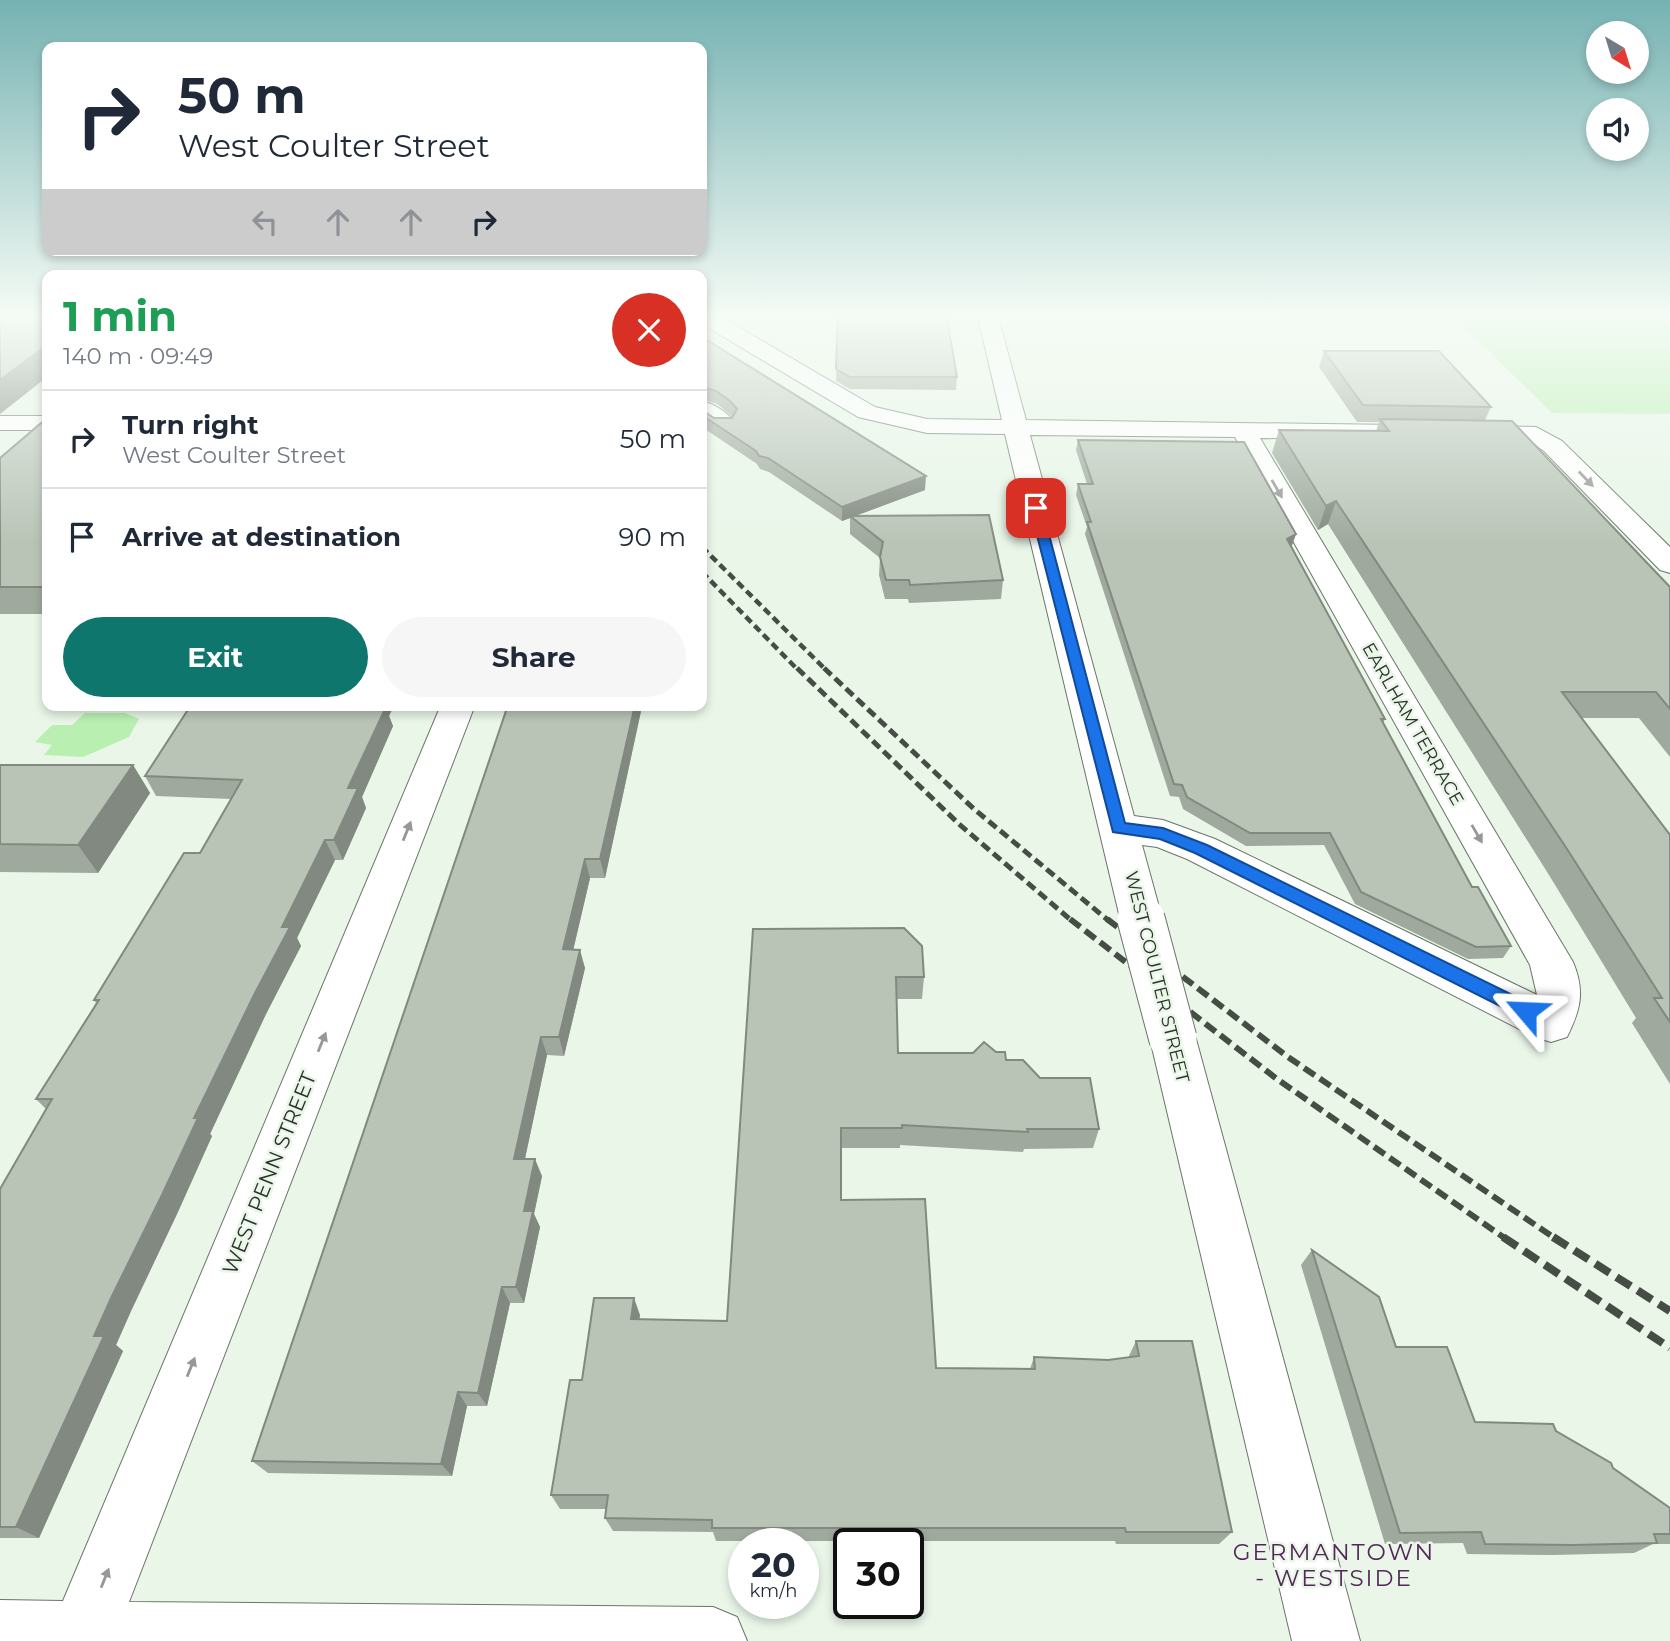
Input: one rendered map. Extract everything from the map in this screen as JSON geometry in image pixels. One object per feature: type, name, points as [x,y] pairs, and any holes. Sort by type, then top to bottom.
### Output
[{"type":"street","points":[[829,390],[867,412],[927,426],[1536,434],[1553,446],[1670,564]]},
{"type":"street","name":"WEST COULTER STREET","points":[[1005,390],[1326,1641]]},
{"type":"street","points":[[707,412],[724,424]]},
{"type":"street","points":[[0,423],[42,422]]},
{"type":"street","points":[[21,443],[42,425]]},
{"type":"street","name":"EARLHAM TERRACE","points":[[1118,828],[1163,834],[1201,849],[1551,1023],[1562,990],[1551,962],[1243,430]]},
{"type":"street","name":"WEST PENN STREET","points":[[81,1638],[455,711]]},
{"type":"street","points":[[0,1634],[81,1638],[713,1641]]},
{"type":"green space","points":[[1528,390],[1670,390],[1670,414],[1552,413]]},
{"type":"green space","points":[[85,713],[125,713],[139,719],[129,737],[83,757],[44,755],[52,745],[35,742],[52,725],[72,725]]},
{"type":"building","points":[[711,390],[787,390],[926,476],[842,507],[768,458],[759,456],[756,451],[707,419],[707,413],[714,418],[732,418],[737,409]]},
{"type":"building","points":[[1352,390],[1475,390],[1491,407],[1363,405]]},
{"type":"building","points":[[1380,419],[1512,421],[1670,587],[1670,709],[1656,692],[1562,692],[1670,835],[1670,1022],[1654,998],[1662,998],[1567,849],[1336,501],[1326,506],[1279,430],[1389,431]]},
{"type":"building","points":[[42,422],[42,587],[0,587],[0,458]]},
{"type":"building","points":[[1078,440],[1244,442],[1296,534],[1287,539],[1385,719],[1381,719],[1472,887],[1478,887],[1511,946],[1476,947],[1361,892],[1330,833],[1250,833],[1187,797],[1182,785],[1174,784],[1087,522],[1091,522],[1078,484],[1093,484]]},
{"type":"building","points":[[989,515],[1003,580],[910,585],[909,580],[886,580],[880,557],[883,542],[850,516]]},
{"type":"building","points":[[187,711],[384,711],[348,788],[358,788],[334,840],[325,840],[282,927],[290,927],[194,1118],[198,1118],[112,1296],[94,1336],[104,1336],[16,1527],[0,1527],[0,1189],[52,1099],[36,1099],[99,1000],[94,1000],[184,853],[200,853],[242,780],[145,776]]},
{"type":"building","points":[[506,711],[634,711],[600,859],[585,859],[563,949],[580,950],[559,1037],[541,1037],[514,1159],[535,1159],[524,1211],[533,1211],[516,1287],[502,1287],[478,1393],[458,1392],[441,1464],[252,1461]]},
{"type":"building","points":[[0,765],[133,765],[78,845],[0,844]]},
{"type":"building","points":[[904,928],[922,946],[924,977],[896,977],[898,1053],[973,1053],[984,1042],[996,1052],[1005,1052],[1006,1060],[1023,1060],[1040,1078],[1090,1078],[1099,1129],[1027,1129],[1028,1132],[902,1125],[902,1128],[841,1128],[841,1200],[925,1199],[936,1368],[1035,1369],[1034,1357],[1108,1360],[1139,1356],[1136,1341],[1192,1341],[1232,1532],[1126,1532],[1125,1528],[712,1528],[712,1520],[605,1518],[608,1495],[551,1495],[570,1380],[582,1380],[594,1298],[634,1298],[631,1319],[727,1321],[753,929]]},
{"type":"building","points":[[1312,1250],[1379,1297],[1396,1347],[1447,1347],[1475,1422],[1553,1424],[1556,1431],[1611,1463],[1613,1468],[1670,1508],[1670,1534],[1654,1534],[1657,1543],[1573,1545],[1485,1544],[1481,1532],[1400,1533]]},
{"type":"railway","points":[[707,552],[826,670]]},
{"type":"railway","points":[[707,577],[798,670]]},
{"type":"railway","points":[[797,668],[959,824],[1072,921]]},
{"type":"railway","points":[[824,668],[974,809],[1109,921]]},
{"type":"railway","points":[[1070,919],[1277,1079],[1506,1239]]},
{"type":"railway","points":[[1107,919],[1288,1057],[1554,1238]]},
{"type":"railway","points":[[1554,1238],[1670,1311]]},
{"type":"railway","points":[[1506,1239],[1670,1348]]},
{"type":"district","name":"GERMANTOWN - WESTSIDE","points":[[1334,1565]]},
{"type":"route","points":[[1036,508],[1118,828],[1163,834],[1201,849],[1526,1011]]}]
